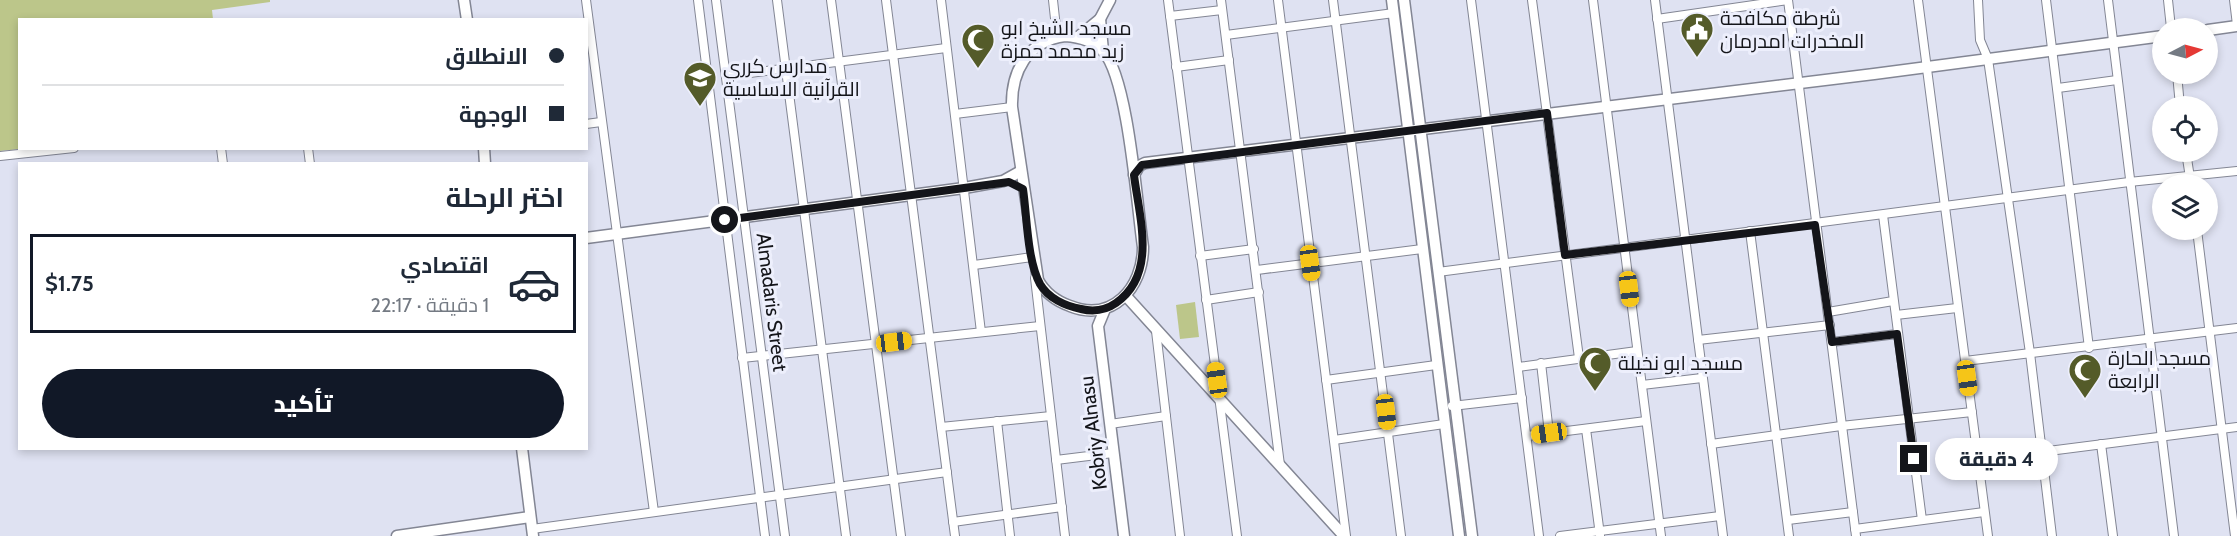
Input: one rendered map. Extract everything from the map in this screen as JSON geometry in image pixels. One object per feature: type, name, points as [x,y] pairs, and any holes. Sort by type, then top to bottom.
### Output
[{"type":"street","points":[[464,0],[467,18]]},
{"type":"street","points":[[586,0],[654,513]]},
{"type":"street","name":"Almadaris Street","points":[[698,0],[765,536]]},
{"type":"street","name":"Almadaris Street","points":[[716,0],[785,536]]},
{"type":"street","points":[[777,0],[846,536]]},
{"type":"street","points":[[831,0],[901,536]]},
{"type":"street","points":[[886,0],[955,536]]},
{"type":"street","points":[[941,0],[981,332]]},
{"type":"street","points":[[1053,0],[1057,37]]},
{"type":"street","points":[[1078,37],[1100,19],[1110,0]]},
{"type":"street","points":[[1168,0],[1237,536]]},
{"type":"street","points":[[1221,0],[1280,465]]},
{"type":"street","points":[[1278,0],[1345,536]]},
{"type":"street","points":[[1333,0],[1401,536]]},
{"type":"street","points":[[1392,0],[1459,536]]},
{"type":"street","points":[[1404,0],[1472,536]]},
{"type":"street","points":[[1471,0],[1539,536]]},
{"type":"street","points":[[1532,0],[1579,358]]},
{"type":"street","points":[[1593,0],[1661,536]]},
{"type":"street","points":[[1655,0],[1723,536]]},
{"type":"street","points":[[1657,19],[1788,0],[1856,532],[1984,512]]},
{"type":"street","points":[[1918,0],[1928,65],[1956,308],[1988,536]]},
{"type":"street","points":[[1978,0],[1980,40],[1988,59],[2030,353],[2052,536]]},
{"type":"street","points":[[2046,0],[2089,348]]},
{"type":"street","points":[[2108,0],[2174,536]]},
{"type":"street","points":[[2168,0],[2170,18]]},
{"type":"street","points":[[2218,29],[2237,26],[2234,0]]},
{"type":"street","points":[[1170,16],[1222,10]]},
{"type":"street","points":[[1226,35],[1394,13]]},
{"type":"street","points":[[1033,263],[1041,285],[1049,295],[1061,303],[1086,310],[1106,309],[1126,296],[1135,283],[1143,260],[1134,175],[1119,81],[1103,51],[1100,19]]},
{"type":"street","points":[[1065,536],[1012,107],[1013,84],[1021,63],[1038,46],[1057,37],[1078,37],[1103,51]]},
{"type":"street","points":[[1134,175],[1139,166],[1187,158],[2152,37]]},
{"type":"street","points":[[726,76],[946,48]]},
{"type":"street","points":[[1176,67],[1229,60]]},
{"type":"street","points":[[2058,88],[2117,80]]},
{"type":"street","points":[[955,114],[1012,107]]},
{"type":"street","points":[[588,124],[601,122]]},
{"type":"street","points":[[0,156],[56,150]]},
{"type":"street","points":[[1130,152],[1154,163]]},
{"type":"street","points":[[588,238],[964,188],[1003,181],[1021,171]]},
{"type":"street","points":[[2218,175],[2237,171]]},
{"type":"street","points":[[1003,181],[1023,189]]},
{"type":"street","points":[[1438,272],[2069,192],[2129,182],[2152,181]]},
{"type":"street","points":[[1884,215],[1897,334],[1922,520]]},
{"type":"street","points":[[1750,231],[1789,536]]},
{"type":"street","points":[[2198,240],[2235,536]]},
{"type":"street","points":[[1200,256],[1254,249]]},
{"type":"street","points":[[1257,270],[1422,249]]},
{"type":"street","points":[[974,265],[1033,263]]},
{"type":"street","points":[[1206,300],[1259,292]]},
{"type":"street","points":[[1126,296],[1345,536]]},
{"type":"street","points":[[1828,312],[1893,301]]},
{"type":"street","points":[[1896,315],[1956,308]]},
{"type":"street","points":[[1086,310],[1098,326],[1106,309]]},
{"type":"street","points":[[1698,340],[1830,324]]},
{"type":"street","points":[[742,358],[1040,326]]},
{"type":"street","name":"Kobriy Alnasu","points":[[1098,326],[1124,536]]},
{"type":"street","points":[[1965,361],[2089,348],[2237,328]]},
{"type":"street","points":[[1156,330],[1180,536]]},
{"type":"street","points":[[1832,342],[1897,334]]},
{"type":"street","points":[[1518,366],[1637,351]]},
{"type":"street","points":[[1541,363],[1549,433]]},
{"type":"street","points":[[1326,380],[1436,365]]},
{"type":"street","points":[[1641,385],[1702,378]]},
{"type":"street","points":[[1442,407],[1522,398]]},
{"type":"street","points":[[1711,444],[1842,426],[1972,412]]},
{"type":"street","points":[[941,427],[1051,416]]},
{"type":"street","points":[[1110,424],[1166,416]]},
{"type":"street","points":[[997,421],[1010,536]]},
{"type":"street","points":[[1527,436],[1646,421]]},
{"type":"street","points":[[1334,440],[1444,424]]},
{"type":"street","points":[[1978,460],[2237,427]]},
{"type":"street","points":[[1586,429],[1599,533]]},
{"type":"street","points":[[2101,444],[2113,536]]},
{"type":"street","points":[[522,450],[532,533],[654,513],[947,472]]},
{"type":"street","points":[[1056,460],[1113,453]]},
{"type":"street","points":[[954,522],[1062,507]]},
{"type":"street","points":[[1788,520],[1853,512]]},
{"type":"street","points":[[1560,536],[1599,533],[1720,516]]},
{"type":"street","points":[[397,536],[530,517]]},
{"type":"green space","points":[[0,0],[270,0],[270,2],[212,10],[213,18],[18,18],[18,149],[0,151]]},
{"type":"green space","points":[[1195,302],[1199,337],[1180,339],[1176,305]]},
{"type":"place","name":"شرطة مكافحة المخدرات امدرمان","points":[[1697,58]]},
{"type":"place","name":"مسجد الشيخ ابو زيد محمد حمزة","points":[[978,69]]},
{"type":"place","name":"مدارس كرري القرآنية الاساسية","points":[[700,107]]},
{"type":"place","name":"مسجد ابو نخيلة","points":[[1595,392]]},
{"type":"place","name":"مسجد الحارة الرابعة","points":[[2085,399]]},
{"type":"route","points":[[725,220],[1009,182],[1023,189],[1034,268],[1041,285],[1049,295],[1074,308],[1106,309],[1126,296],[1140,273],[1143,247],[1134,175],[1139,166],[1145,163],[1547,113],[1565,255],[1815,225],[1832,342],[1897,334],[1914,459]]}]
